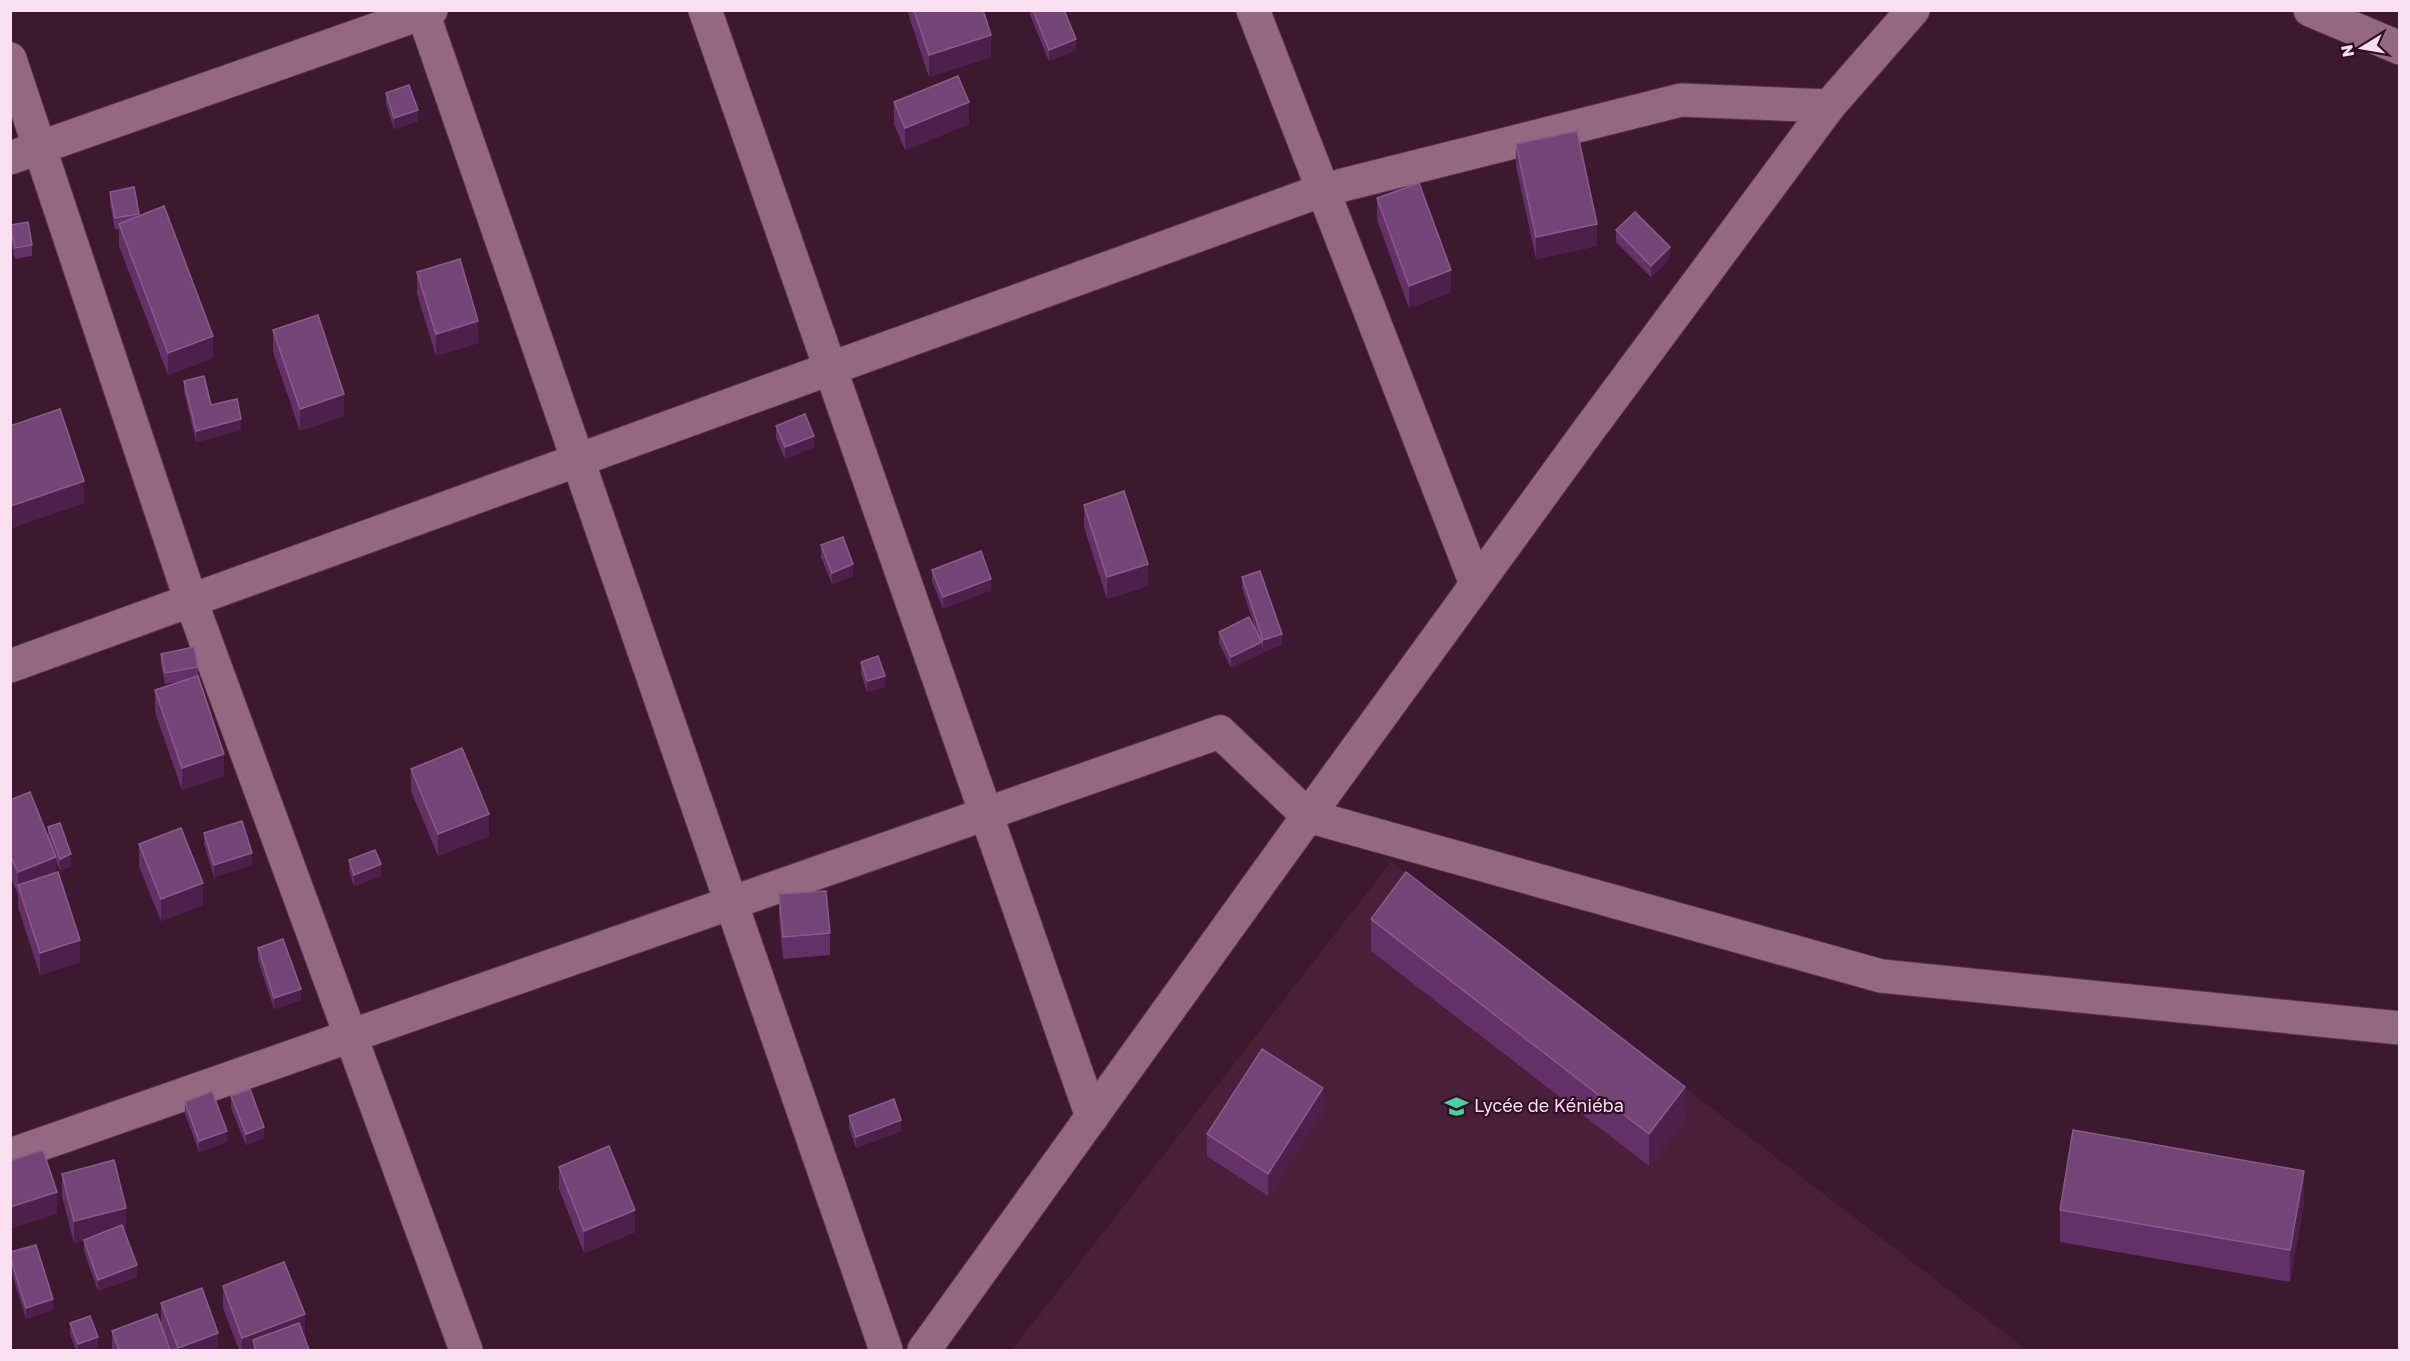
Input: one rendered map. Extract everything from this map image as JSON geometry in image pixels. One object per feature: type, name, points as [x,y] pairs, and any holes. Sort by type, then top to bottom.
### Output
[{"type":"street","points":[[705,10],[1092,1117]]},
{"type":"street","points":[[1253,10],[1476,584]]},
{"type":"street","points":[[924,1350],[1476,584],[1829,106],[1912,10]]},
{"type":"street","points":[[2310,10],[2400,48]]},
{"type":"street","points":[[25,153],[426,11],[578,460],[886,1350]]},
{"type":"street","points":[[10,58],[25,153],[466,1350]]},
{"type":"street","points":[[10,666],[1323,190],[1681,100],[1829,106]]},
{"type":"street","points":[[10,1155],[1220,732],[1308,816],[1881,976],[2400,1028]]},
{"type":"shaded area","name":"Lycée de Kéniéba","points":[[1391,862],[2027,1350],[1012,1350]]},
{"type":"building","points":[[914,10],[983,10],[991,35],[929,55]]},
{"type":"building","points":[[1033,10],[1064,10],[1076,39],[1049,50]]},
{"type":"building","points":[[958,76],[969,102],[905,128],[894,102]]},
{"type":"building","points":[[409,85],[418,110],[394,118],[386,93]]},
{"type":"building","points":[[1577,131],[1597,224],[1536,237],[1516,144]]},
{"type":"building","points":[[1419,183],[1451,270],[1409,286],[1377,198]]},
{"type":"building","points":[[134,187],[139,214],[115,218],[110,192]]},
{"type":"building","points":[[164,206],[213,336],[168,353],[119,224]]},
{"type":"building","points":[[1635,212],[1670,247],[1651,266],[1616,230]]},
{"type":"building","points":[[28,222],[32,245],[15,248],[10,225]]},
{"type":"building","points":[[460,259],[478,321],[436,334],[417,272]]},
{"type":"building","points":[[318,315],[344,394],[300,409],[273,330]]},
{"type":"building","points":[[204,376],[211,405],[237,399],[241,419],[196,431],[184,381]]},
{"type":"building","points":[[60,409],[84,481],[11,506],[10,426]]},
{"type":"building","points":[[805,414],[814,436],[785,447],[776,426]]},
{"type":"building","points":[[1124,491],[1148,564],[1107,577],[1084,505]]},
{"type":"building","points":[[843,537],[853,564],[832,573],[821,545]]},
{"type":"building","points":[[981,551],[991,579],[943,597],[932,570]]},
{"type":"building","points":[[1260,571],[1282,634],[1263,640],[1242,577]]},
{"type":"building","points":[[1249,617],[1262,642],[1231,657],[1219,632]]},
{"type":"building","points":[[194,647],[198,667],[165,673],[161,654]]},
{"type":"building","points":[[878,656],[885,676],[867,681],[861,662]]},
{"type":"building","points":[[198,676],[224,754],[182,768],[155,690]]},
{"type":"building","points":[[462,748],[489,814],[438,834],[411,769]]},
{"type":"building","points":[[30,792],[56,857],[18,872],[10,855],[10,800]]},
{"type":"building","points":[[242,821],[252,853],[214,865],[204,833]]},
{"type":"building","points":[[60,823],[71,854],[60,859],[48,827]]},
{"type":"building","points":[[181,828],[203,883],[161,899],[139,844]]},
{"type":"building","points":[[375,850],[381,864],[354,875],[349,860]]},
{"type":"building","points":[[58,872],[80,940],[40,953],[18,885]]},
{"type":"building","points":[[1406,872],[1685,1087],[1649,1134],[1371,919]]},
{"type":"building","points":[[826,891],[830,933],[783,937],[779,894]]},
{"type":"building","points":[[283,939],[301,989],[274,998],[258,948]]},
{"type":"building","points":[[1262,1049],[1323,1088],[1268,1174],[1207,1134]]},
{"type":"building","points":[[250,1089],[264,1127],[246,1134],[231,1096]]},
{"type":"building","points":[[212,1091],[227,1131],[199,1141],[185,1102]]},
{"type":"building","points":[[894,1099],[901,1120],[856,1137],[849,1116]]},
{"type":"building","points":[[2073,1130],[2304,1171],[2290,1250],[2060,1210]]},
{"type":"building","points":[[609,1146],[635,1210],[584,1231],[559,1167]]},
{"type":"building","points":[[43,1150],[57,1192],[10,1207],[10,1161]]},
{"type":"building","points":[[114,1160],[126,1208],[74,1221],[62,1174]]},
{"type":"building","points":[[122,1225],[137,1265],[98,1280],[84,1240]]},
{"type":"building","points":[[36,1245],[53,1299],[26,1308],[10,1252]]},
{"type":"building","points":[[284,1262],[305,1314],[242,1338],[223,1286]]},
{"type":"building","points":[[202,1288],[218,1333],[178,1348],[161,1303]]},
{"type":"building","points":[[157,1314],[170,1350],[119,1350],[112,1331]]},
{"type":"building","points":[[90,1316],[98,1337],[78,1344],[70,1323]]},
{"type":"building","points":[[299,1323],[309,1350],[256,1350],[253,1340]]},
{"type":"place","name":"Lycée de Kéniéba","points":[[1456,1106]]}]
